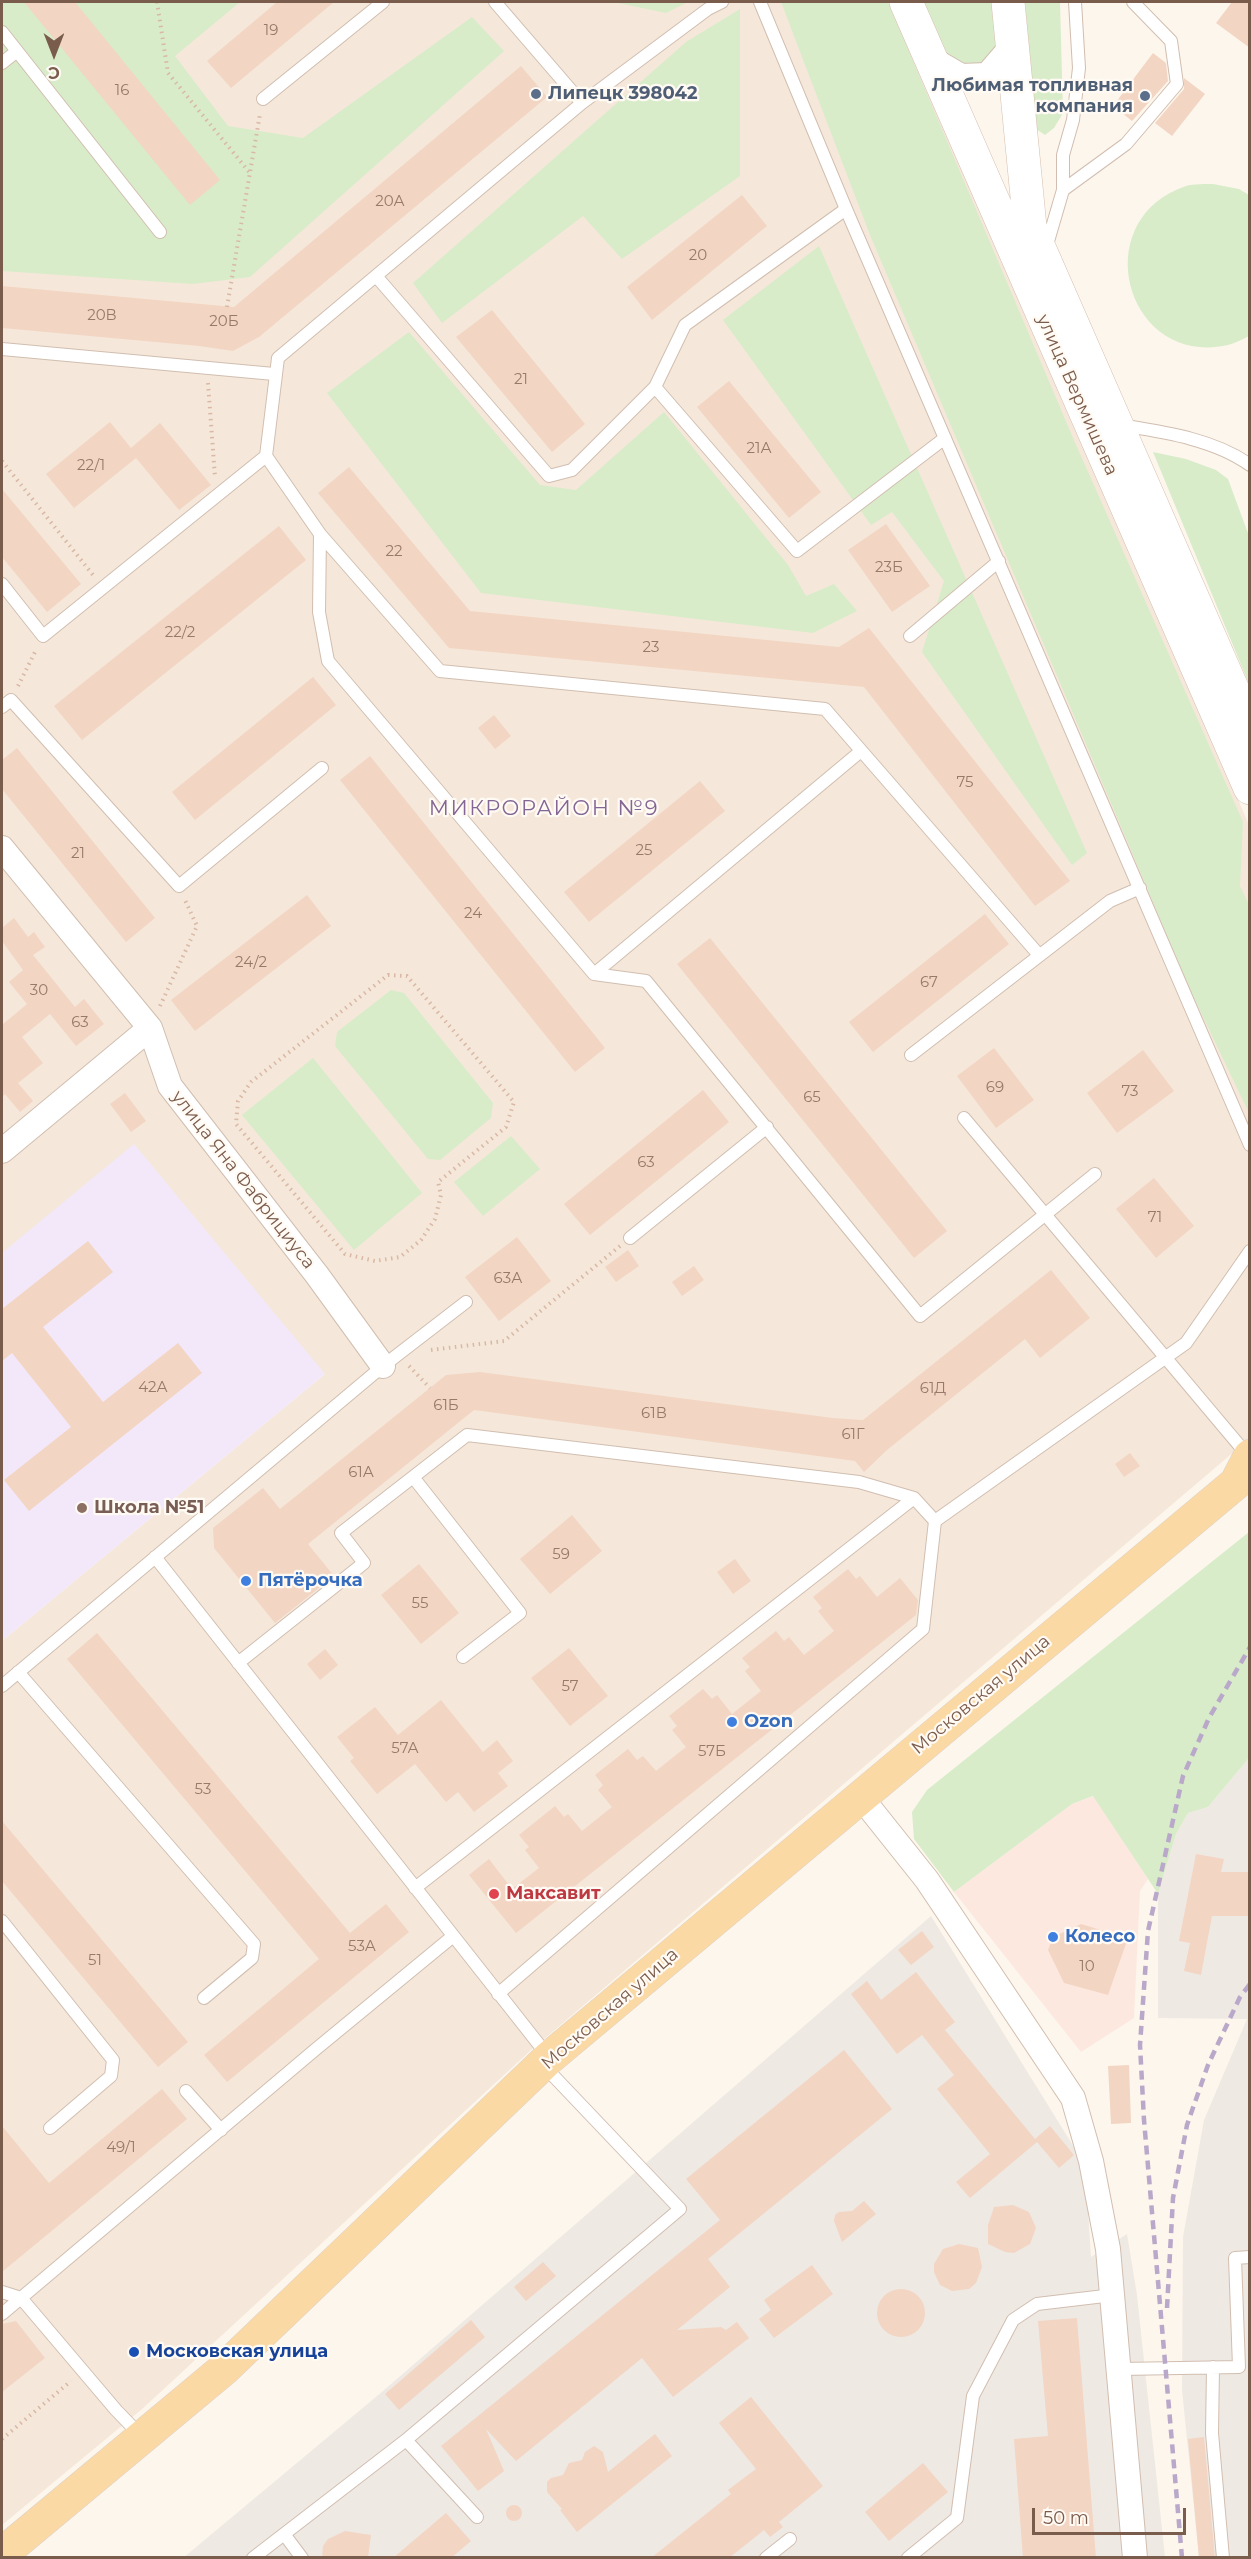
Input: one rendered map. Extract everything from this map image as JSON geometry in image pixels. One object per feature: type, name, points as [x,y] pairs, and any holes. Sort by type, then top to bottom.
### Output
[{"type":"main road","name":"улица Вермишева","points":[[906,2],[1250,789]]},
{"type":"main road","name":"улица Вермишева","points":[[1008,2],[1030,227],[1249,727]]},
{"type":"main road","name":"Московская улица","points":[[2,2554],[224,2369],[547,2062],[1246,1469]]},
{"type":"street","points":[[930,58],[961,76],[987,75],[1012,46]]},
{"type":"street","name":"улица Яна Фабрициуса","points":[[2,848],[150,1028],[170,1086],[317,1275],[391,1360]]},
{"type":"street","points":[[2,1151],[150,1028]]},
{"type":"street","points":[[860,1796],[927,1880],[1073,2098],[1091,2162],[1108,2249],[1136,2558]]},
{"type":"lane","points":[[263,99],[383,2]]},
{"type":"lane","points":[[495,2],[582,103]]},
{"type":"lane","points":[[722,2],[708,9],[582,103],[278,358],[274,374],[266,456],[320,534],[440,671],[825,709],[1039,955]]},
{"type":"lane","points":[[760,2],[846,209],[1250,1145]]},
{"type":"lane","points":[[1043,258],[1063,190],[1063,155],[1074,120],[1079,68],[1075,2]]},
{"type":"lane","points":[[1063,190],[1126,144],[1177,84],[1171,41],[1133,2]]},
{"type":"lane","points":[[2,32],[160,232]]},
{"type":"lane","points":[[2,63],[17,51]]},
{"type":"lane","points":[[376,276],[549,476],[572,470],[655,387],[685,325],[846,209]]},
{"type":"lane","points":[[2,349],[274,374]]},
{"type":"lane","points":[[655,387],[797,551],[945,438]]},
{"type":"lane","points":[[1116,424],[1196,441],[1239,457],[1250,465]]},
{"type":"lane","points":[[2,584],[43,636],[102,586],[217,498],[266,456]]},
{"type":"lane","points":[[320,534],[319,612],[328,661],[594,974],[646,981],[920,1316],[1095,1174]]},
{"type":"lane","points":[[910,636],[999,561]]},
{"type":"lane","points":[[6,704],[179,886],[322,768]]},
{"type":"lane","points":[[594,974],[861,751]]},
{"type":"lane","points":[[911,1055],[1110,901],[1140,888]]},
{"type":"lane","points":[[964,1118],[1166,1358],[1246,1469]]},
{"type":"lane","points":[[630,1238],[767,1127]]},
{"type":"lane","points":[[935,1521],[1186,1343],[1250,1251]]},
{"type":"lane","points":[[2,1686],[391,1360],[466,1302]]},
{"type":"lane","points":[[238,1663],[364,1563],[341,1533],[467,1435],[859,1482],[915,1498],[935,1521],[924,1629],[498,1994]]},
{"type":"lane","points":[[413,1477],[520,1613],[463,1657]]},
{"type":"lane","points":[[415,1888],[915,1498]]},
{"type":"lane","points":[[155,1557],[498,1994],[547,2062],[680,2209],[406,2440],[253,2558]]},
{"type":"lane","points":[[18,1672],[254,1944],[252,1958],[204,1998]]},
{"type":"lane","points":[[2,1921],[112,2060],[111,2076],[50,2128]]},
{"type":"lane","points":[[2,2314],[452,1937]]},
{"type":"lane","points":[[186,2091],[221,2130]]},
{"type":"lane","points":[[1120,2369],[1244,2368],[1235,2258],[1250,2257]]},
{"type":"lane","points":[[2,2292],[21,2298],[142,2438]]},
{"type":"lane","points":[[908,2558],[957,2518],[973,2396],[1013,2320],[1037,2304],[1113,2295]]},
{"type":"lane","points":[[1213,2367],[1212,2433],[1223,2558]]},
{"type":"lane","points":[[406,2440],[477,2517]]},
{"type":"lane","points":[[284,2534],[302,2558]]},
{"type":"lane","points":[[766,2558],[790,2539]]},
{"type":"path","points":[[157,2],[168,73],[250,173]]},
{"type":"path","points":[[227,307],[263,99]]},
{"type":"path","points":[[207,368],[217,498]]},
{"type":"path","points":[[2,461],[102,586]]},
{"type":"path","points":[[6,704],[43,636]]},
{"type":"path","points":[[150,1028],[197,926],[179,886]]},
{"type":"path","points":[[388,975],[407,976],[514,1102],[506,1127],[438,1182],[441,1195],[435,1219],[421,1240],[400,1257],[375,1261],[345,1254],[236,1124],[238,1101],[251,1082],[388,975]]},
{"type":"path","points":[[391,1360],[504,1341],[630,1238]]},
{"type":"path","points":[[391,1360],[430,1388]]},
{"type":"path","points":[[2,2439],[83,2372]]},
{"type":"shaded area","points":[[2,2],[896,2],[1249,825],[1249,1439],[530,2051],[141,2410],[2,2525],[2,1641],[325,1374],[2,1253]]},
{"type":"shaded area","name":"Школа №51","points":[[134,1144],[325,1374],[2,1641],[2,1253]]},
{"type":"shaded area","points":[[1249,1758],[1249,2557],[1199,2557],[1182,2390],[1183,2237],[1204,2120],[1247,2019],[1158,2018],[1158,1894],[1176,1834],[1188,1813],[1208,1807]]},
{"type":"shaded area","points":[[1094,1796],[1148,1879],[1140,1891],[1134,2018],[1081,2052],[954,1892],[1072,1804]]},
{"type":"shaded area","points":[[931,1916],[1085,2165],[1091,2257],[1127,2234],[1137,2295],[1165,2557],[183,2558],[383,2391]]},
{"type":"green space","points":[[2,2],[240,2],[175,56],[228,126],[303,138],[472,17],[504,51],[250,277],[193,284],[2,271]]},
{"type":"green space","points":[[613,2],[688,2],[666,13]]},
{"type":"green space","points":[[781,2],[888,2],[1073,438],[1243,822],[1240,886],[1250,907],[1249,1113],[1192,994],[870,235]]},
{"type":"green space","points":[[916,2],[1001,2],[1004,35],[983,66],[950,63]]},
{"type":"green space","points":[[1025,2],[1060,2],[1063,113],[1054,128],[1045,135],[1036,129],[1033,118]]},
{"type":"green space","points":[[740,9],[740,176],[622,259],[583,216],[442,323],[413,283],[686,42]]},
{"type":"green space","points":[[1213,184],[1239,189],[1249,195],[1249,336],[1228,345],[1193,346],[1164,335],[1143,314],[1131,287],[1128,257],[1136,228],[1155,204],[1186,186]]},
{"type":"green space","points":[[819,246],[1087,853],[1072,865],[922,652],[944,581],[892,512],[871,525],[723,320]]},
{"type":"green space","points":[[409,332],[540,485],[576,490],[664,412],[788,565],[806,596],[834,584],[857,611],[813,633],[481,593],[327,393]]},
{"type":"green space","points":[[1153,452],[1186,459],[1216,470],[1228,479],[1249,536],[1249,684]]},
{"type":"green space","points":[[391,990],[404,993],[493,1103],[491,1118],[440,1160],[428,1159],[335,1046],[337,1032]]},
{"type":"green space","points":[[313,1058],[422,1193],[354,1250],[242,1115]]},
{"type":"green space","points":[[511,1136],[540,1169],[483,1216],[454,1182]]},
{"type":"green space","points":[[1249,1532],[1249,1758],[1208,1807],[1188,1813],[1176,1834],[1158,1894],[1093,1796],[1072,1804],[954,1892],[914,1839],[912,1812],[927,1790]]},
{"type":"building","points":[[24,2],[75,2],[220,180],[190,205]]},
{"type":"building","points":[[277,2],[334,2],[231,88],[207,61]]},
{"type":"building","points":[[1232,2],[1250,2],[1250,48],[1216,23]]},
{"type":"building","points":[[1153,53],[1166,63],[1168,81],[1132,121],[1113,106]]},
{"type":"building","points":[[521,66],[547,97],[259,337],[233,351],[2,328],[2,286],[234,307]]},
{"type":"building","points":[[1184,78],[1205,94],[1172,136],[1155,123],[1184,89]]},
{"type":"building","points":[[742,195],[767,226],[652,320],[627,287]]},
{"type":"building","points":[[492,310],[585,424],[552,452],[456,337]]},
{"type":"building","points":[[729,381],[821,492],[789,518],[697,407]]},
{"type":"building","points":[[110,422],[131,448],[160,423],[211,485],[179,510],[136,458],[74,508],[46,474]]},
{"type":"building","points":[[349,467],[470,611],[839,647],[869,628],[1070,881],[1035,906],[864,687],[449,648],[318,493]]},
{"type":"building","points":[[2,489],[81,584],[47,612],[2,557]]},
{"type":"building","points":[[886,524],[930,586],[892,612],[848,550]]},
{"type":"building","points":[[279,526],[306,560],[82,740],[54,706]]},
{"type":"building","points":[[313,677],[336,705],[195,820],[172,792]]},
{"type":"building","points":[[494,715],[511,736],[495,749],[478,728]]},
{"type":"building","points":[[17,748],[155,918],[126,942],[2,789],[2,760]]},
{"type":"building","points":[[370,756],[605,1048],[575,1072],[340,780]]},
{"type":"building","points":[[700,781],[725,811],[589,922],[564,892]]},
{"type":"building","points":[[307,895],[331,926],[195,1031],[171,1000]]},
{"type":"building","points":[[985,914],[1009,944],[873,1052],[849,1022]]},
{"type":"building","points":[[14,918],[28,937],[34,932],[45,947],[33,955],[75,1007],[84,999],[104,1024],[76,1046],[50,1014],[22,1037],[43,1063],[18,1083],[33,1101],[20,1112],[5,1094],[2,1097],[2,1025],[27,1004],[9,982],[23,970],[2,941],[2,928]]},
{"type":"building","points":[[710,938],[947,1231],[914,1258],[677,964]]},
{"type":"building","points":[[994,1048],[1034,1100],[996,1128],[957,1076]]},
{"type":"building","points":[[1143,1050],[1174,1091],[1117,1133],[1087,1093]]},
{"type":"building","points":[[703,1090],[729,1122],[590,1235],[564,1204]]},
{"type":"building","points":[[125,1093],[146,1121],[131,1132],[110,1104]]},
{"type":"building","points":[[1154,1178],[1194,1226],[1156,1258],[1116,1209]]},
{"type":"building","points":[[517,1237],[551,1281],[499,1321],[465,1277]]},
{"type":"building","points":[[88,1241],[113,1272],[43,1327],[103,1402],[178,1343],[202,1373],[29,1511],[4,1480],[71,1427],[12,1353],[2,1361],[2,1309]]},
{"type":"building","points":[[628,1250],[639,1266],[616,1282],[605,1267]]},
{"type":"building","points":[[694,1266],[704,1280],[682,1296],[672,1282]]},
{"type":"building","points":[[1051,1270],[1090,1318],[1040,1358],[1025,1339],[887,1450],[864,1472],[855,1461],[474,1410],[308,1544],[334,1576],[275,1623],[214,1548],[213,1528],[263,1488],[280,1509],[446,1375],[480,1372],[863,1420]]},
{"type":"building","points":[[1130,1453],[1140,1466],[1124,1477],[1115,1464]]},
{"type":"building","points":[[572,1515],[602,1551],[550,1594],[520,1559]]},
{"type":"building","points":[[735,1559],[751,1581],[733,1594],[717,1572]]},
{"type":"building","points":[[419,1564],[459,1613],[421,1644],[381,1595]]},
{"type":"building","points":[[848,1569],[856,1579],[860,1576],[877,1597],[900,1578],[918,1600],[916,1615],[516,1933],[469,1875],[489,1859],[512,1889],[539,1868],[525,1850],[529,1847],[519,1835],[555,1806],[564,1817],[568,1814],[582,1831],[612,1807],[598,1790],[603,1785],[595,1775],[628,1749],[637,1760],[643,1756],[656,1771],[686,1747],[672,1730],[677,1726],[669,1716],[703,1689],[712,1699],[717,1695],[732,1714],[761,1691],[745,1671],[750,1667],[742,1658],[776,1631],[784,1641],[789,1637],[804,1655],[834,1631],[818,1611],[822,1608],[813,1597]]},
{"type":"building","points":[[97,1633],[350,1933],[386,1904],[409,1932],[227,2082],[204,2055],[319,1959],[67,1659]]},
{"type":"building","points":[[569,1648],[608,1696],[570,1726],[531,1678]]},
{"type":"building","points":[[325,1649],[338,1665],[320,1680],[307,1664]]},
{"type":"building","points":[[441,1700],[483,1752],[497,1740],[513,1761],[498,1773],[508,1786],[474,1812],[458,1792],[446,1802],[415,1764],[377,1794],[350,1761],[354,1758],[337,1737],[375,1707],[398,1735]]},
{"type":"building","points":[[2,1821],[188,2042],[158,2067],[2,1881]]},
{"type":"building","points":[[1196,1854],[1224,1859],[1221,1872],[1250,1872],[1250,1916],[1212,1916],[1201,1975],[1184,1971],[1190,1943],[1179,1941]]},
{"type":"building","points":[[1081,1924],[1128,1938],[1108,1995],[1064,1983],[1048,1950],[1053,1937]]},
{"type":"building","points":[[922,1931],[934,1947],[911,1965],[898,1950]]},
{"type":"building","points":[[916,1972],[955,2022],[945,2030],[1035,2139],[1050,2126],[1074,2155],[1059,2168],[1037,2142],[970,2198],[956,2182],[990,2154],[937,2089],[954,2075],[922,2035],[897,2054],[851,1994],[867,1981],[881,2000]]},
{"type":"building","points":[[844,2050],[892,2109],[708,2259],[730,2287],[677,2330],[721,2327],[726,2330],[737,2322],[749,2338],[673,2397],[642,2358],[516,2461],[486,2429],[504,2471],[478,2491],[441,2446],[720,2220],[686,2179]]},
{"type":"building","points":[[1129,2065],[1131,2123],[1111,2124],[1108,2066]]},
{"type":"building","points":[[162,2089],[187,2119],[2,2272],[2,2126],[49,2183]]},
{"type":"building","points":[[864,2201],[876,2214],[842,2242],[834,2221],[835,2215],[839,2212],[852,2211]]},
{"type":"building","points":[[1013,2205],[1029,2212],[1036,2228],[1030,2244],[1014,2253],[1005,2252],[988,2244],[988,2225],[994,2207]]},
{"type":"building","points":[[959,2244],[978,2248],[982,2267],[976,2283],[969,2289],[952,2291],[940,2285],[934,2272],[934,2264],[943,2249]]},
{"type":"building","points":[[543,2262],[556,2276],[526,2301],[514,2287]]},
{"type":"building","points":[[812,2265],[833,2294],[774,2338],[759,2319],[771,2310],[764,2300]]},
{"type":"building","points":[[901,2289],[918,2296],[925,2313],[918,2330],[901,2337],[884,2330],[877,2313],[884,2296]]},
{"type":"building","points":[[1077,2318],[1096,2558],[1023,2558],[1014,2439],[1048,2436],[1038,2321]]},
{"type":"building","points":[[471,2320],[485,2337],[399,2410],[385,2394]]},
{"type":"building","points":[[16,2321],[45,2358],[2,2392],[2,2324]]},
{"type":"building","points":[[751,2397],[823,2486],[779,2522],[783,2527],[770,2537],[764,2530],[729,2558],[651,2558],[731,2494],[728,2490],[756,2469],[719,2423]]},
{"type":"building","points":[[655,2434],[672,2456],[577,2532],[547,2492],[547,2482],[551,2478],[563,2475],[569,2463],[582,2460],[585,2452],[594,2446],[603,2452],[608,2472]]},
{"type":"building","points":[[1204,2437],[1215,2558],[1199,2558],[1188,2439]]},
{"type":"building","points":[[923,2463],[948,2492],[889,2541],[865,2512]]},
{"type":"building","points":[[511,2505],[517,2505],[522,2513],[520,2519],[511,2521],[506,2516],[506,2510]]},
{"type":"building","points":[[446,2513],[471,2541],[451,2558],[393,2558]]},
{"type":"building","points":[[345,2531],[371,2535],[368,2558],[322,2558],[323,2546],[328,2539]]},
{"type":"railway","points":[[1182,2558],[1144,2120],[1140,2045],[1148,1931],[1183,1776],[1209,1718],[1250,1647]]},
{"type":"railway","points":[[1167,2308],[1173,2198],[1187,2125],[1208,2065],[1240,1997],[1250,1984]]},
{"type":"place","name":"Липецк 398042","points":[[536,94]]},
{"type":"place","name":"Любимая топливная компания","points":[[1145,96]]},
{"type":"place","name":"Школа №51","points":[[82,1508]]},
{"type":"place","name":"Пятёрочка","points":[[246,1581]]},
{"type":"place","name":"Ozon","points":[[732,1722]]},
{"type":"place","name":"Максавит","points":[[494,1894]]},
{"type":"place","name":"Колесо","points":[[1053,1937]]},
{"type":"place","name":"Московская улица","points":[[134,2352]]},
{"type":"district","name":"МИКРОРАЙОН №9","points":[[544,809]]}]
